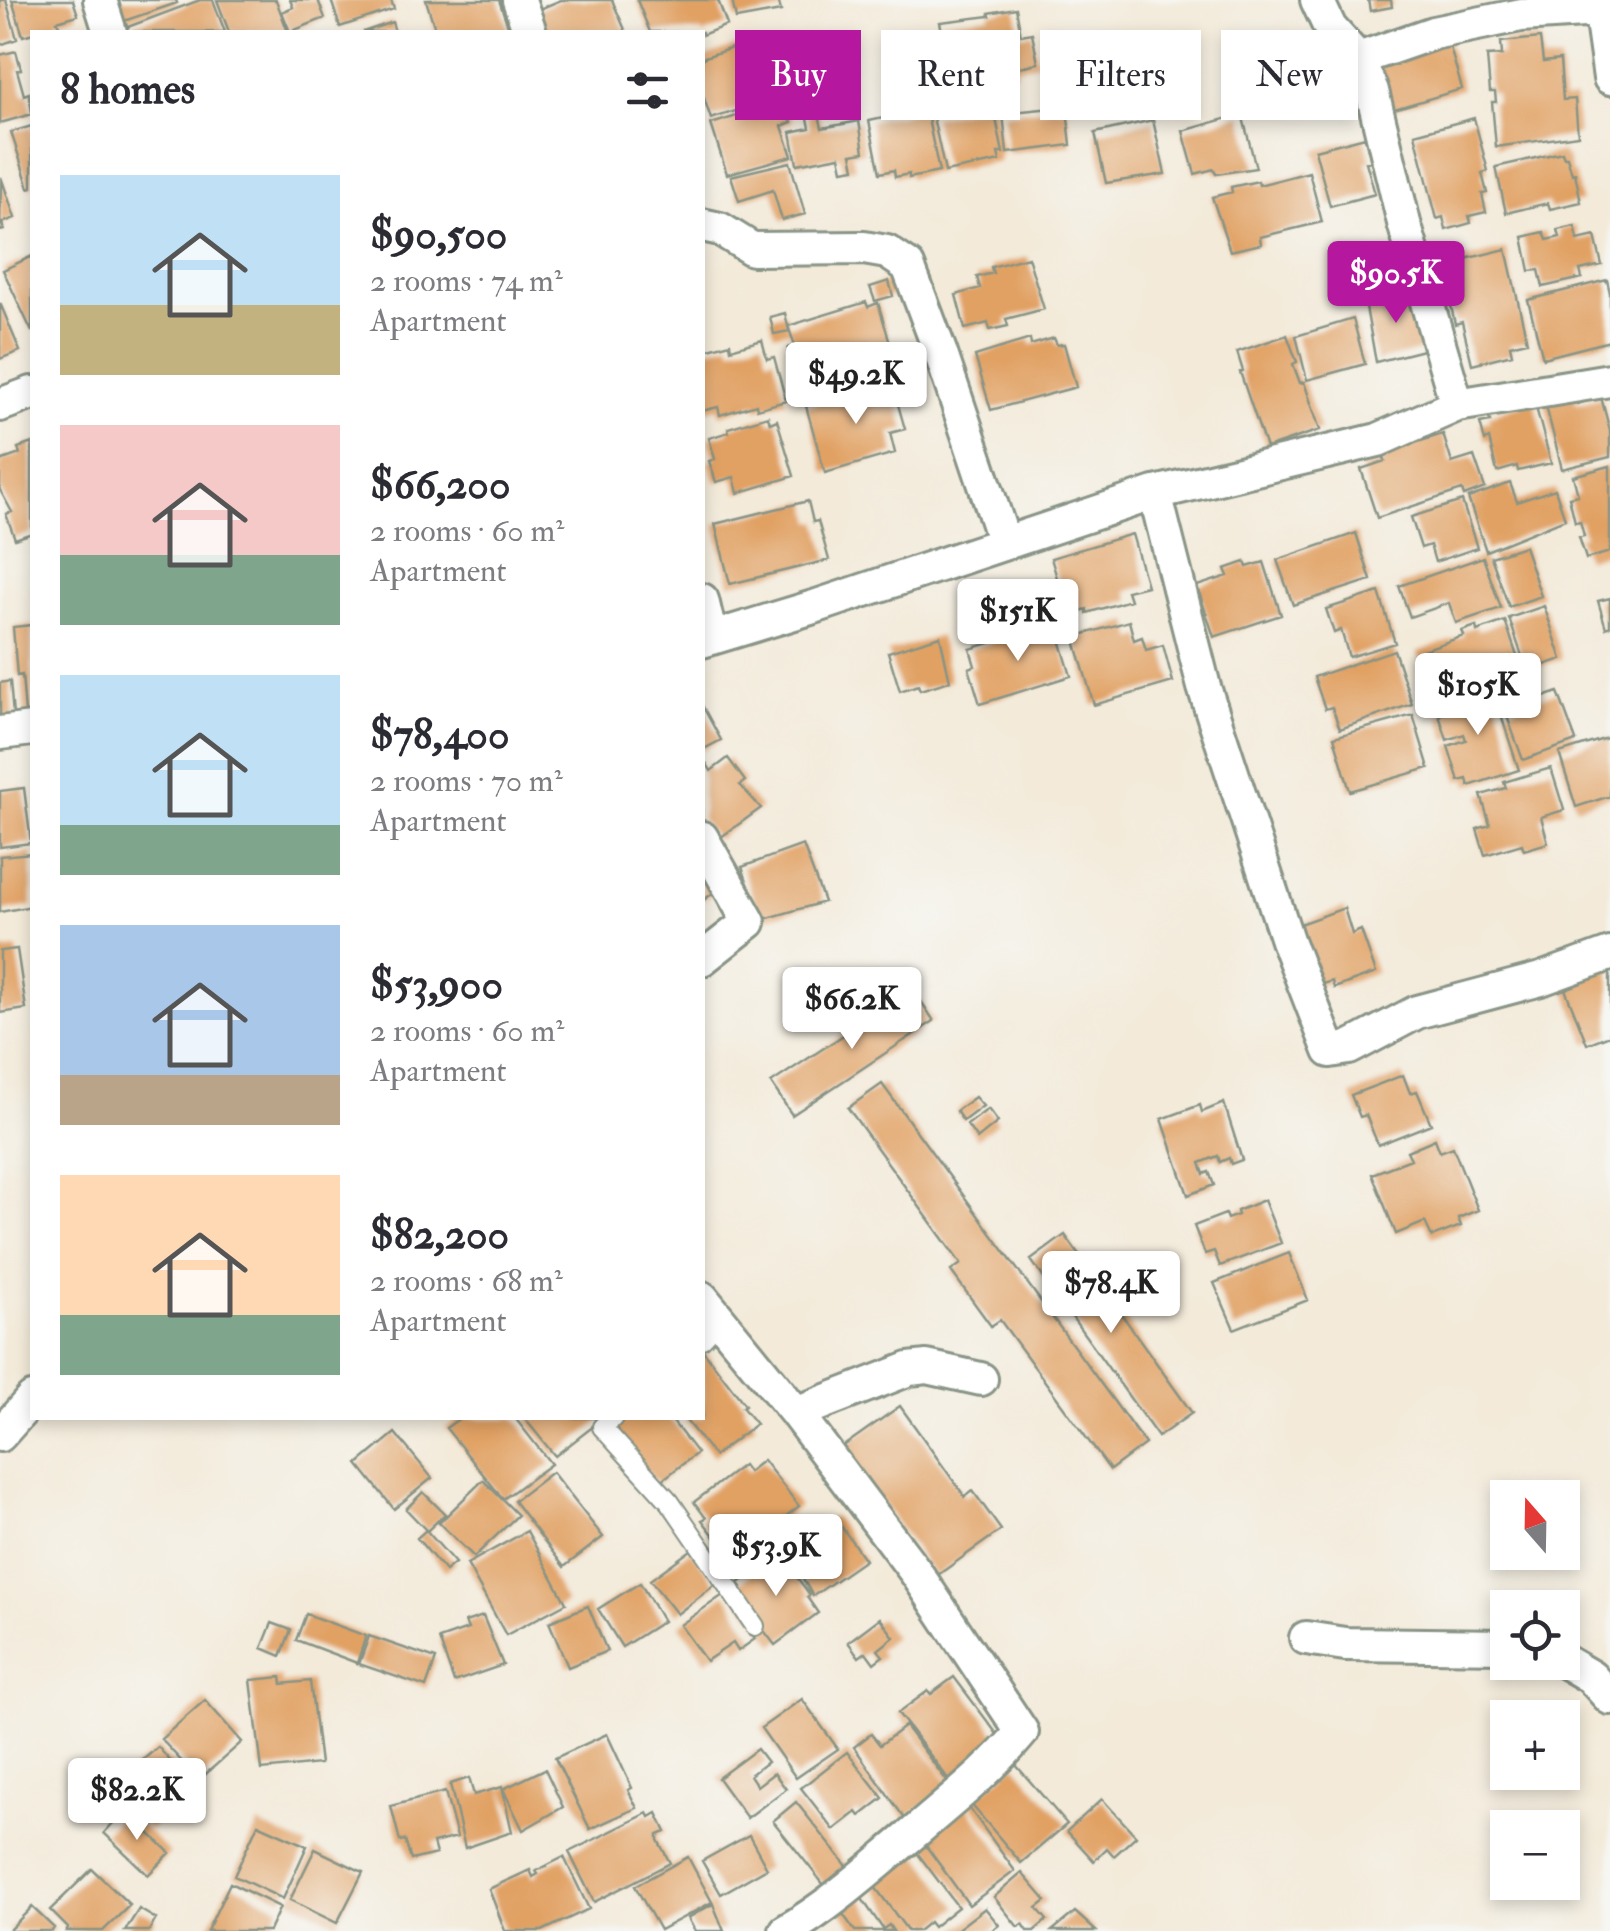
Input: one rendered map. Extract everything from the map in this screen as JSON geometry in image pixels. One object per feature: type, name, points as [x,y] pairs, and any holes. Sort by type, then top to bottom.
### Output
[{"type":"street","points":[[100,0],[109,30]]},
{"type":"street","points":[[1318,0],[1332,30]]},
{"type":"street","points":[[1457,405],[1404,223],[1372,92],[1358,60],[1450,30],[1600,5],[1610,78]]},
{"type":"street","points":[[705,226],[720,229],[752,249],[864,248],[887,252],[908,266],[1004,542]]},
{"type":"street","points":[[707,639],[1155,493],[1378,440],[1457,405],[1610,380]]},
{"type":"street","points":[[0,405],[30,394]]},
{"type":"street","points":[[1155,493],[1204,687],[1298,974],[1330,1050],[1348,1048],[1417,1012],[1541,979],[1610,954]]},
{"type":"street","points":[[0,733],[30,729]]},
{"type":"street","points":[[705,843],[749,922],[705,957]]},
{"type":"street","points":[[708,1319],[796,1413],[915,1571],[1022,1732],[1000,1759],[882,1859],[814,1916],[786,1931]]},
{"type":"street","points":[[796,1413],[909,1369],[954,1371],[981,1379]]},
{"type":"street","points":[[0,1435],[30,1401]]},
{"type":"street","points":[[1306,1638],[1345,1644],[1490,1646]]},
{"type":"lane","points":[[611,1420],[602,1427],[670,1502],[755,1626]]},
{"type":"building","points":[[0,0],[6,0],[17,39],[0,45]]},
{"type":"building","points":[[12,0],[73,0],[78,15],[57,21],[59,26],[30,30],[30,34],[23,36]]},
{"type":"building","points":[[117,0],[176,0],[177,3],[124,21]]},
{"type":"building","points":[[200,0],[213,0],[224,30],[126,30]]},
{"type":"building","points":[[217,0],[276,0],[287,30],[228,30]]},
{"type":"building","points":[[290,0],[318,0],[325,18],[289,30],[282,12],[293,7]]},
{"type":"building","points":[[331,0],[391,0],[394,9],[340,27]]},
{"type":"building","points":[[426,0],[499,0],[509,30],[435,30]]},
{"type":"building","points":[[561,0],[612,0],[625,30],[546,30],[537,10]]},
{"type":"building","points":[[637,0],[718,0],[727,25],[705,34],[705,30],[649,30]]},
{"type":"building","points":[[732,0],[778,0],[781,11],[736,19]]},
{"type":"building","points":[[1368,0],[1391,0],[1392,7],[1370,11]]},
{"type":"building","points":[[1016,8],[1021,35],[1032,33],[1038,63],[1020,67],[1020,30],[942,30],[940,22],[990,16],[989,13]]},
{"type":"building","points":[[392,22],[394,30],[369,30]]},
{"type":"building","points":[[1447,37],[1462,89],[1391,110],[1375,58]]},
{"type":"building","points":[[1540,38],[1543,62],[1560,60],[1563,100],[1575,99],[1578,135],[1496,147],[1492,102],[1496,102],[1495,92],[1490,92],[1487,56],[1502,55],[1501,42]]},
{"type":"building","points":[[735,47],[735,111],[711,119],[705,101],[705,57]]},
{"type":"building","points":[[16,51],[24,95],[29,93],[30,115],[0,123],[0,55]]},
{"type":"building","points":[[1040,109],[1040,120],[1068,120],[1071,145],[1007,153],[1004,120],[1020,120],[1020,111]]},
{"type":"building","points":[[735,117],[735,120],[791,120],[782,126],[792,156],[727,174],[711,124]]},
{"type":"building","points":[[1474,118],[1488,171],[1482,173],[1486,212],[1469,216],[1471,223],[1446,230],[1443,217],[1437,219],[1415,134]]},
{"type":"building","points":[[808,120],[820,120],[822,128],[859,121],[864,152],[852,154],[855,168],[843,170],[840,156],[797,164],[791,132],[810,128]]},
{"type":"building","points":[[928,120],[939,172],[909,178],[909,174],[895,177],[894,170],[880,173],[869,121]]},
{"type":"building","points":[[934,120],[996,120],[1003,153],[998,153],[1000,161],[945,172]]},
{"type":"building","points":[[1153,120],[1165,174],[1106,183],[1095,133]]},
{"type":"building","points":[[1221,120],[1244,120],[1256,168],[1216,174],[1214,169],[1195,174],[1183,131]]},
{"type":"building","points":[[30,127],[29,188],[11,132]]},
{"type":"building","points":[[1365,137],[1371,161],[1366,162],[1375,194],[1330,206],[1315,150]]},
{"type":"building","points":[[1562,152],[1572,174],[1575,173],[1581,202],[1550,209],[1548,203],[1506,213],[1496,167]]},
{"type":"building","points":[[790,162],[805,214],[782,220],[773,190],[739,201],[731,176]]},
{"type":"building","points":[[1309,172],[1322,222],[1260,237],[1261,244],[1230,251],[1212,197],[1232,192],[1231,187],[1258,181],[1259,185]]},
{"type":"building","points":[[1,177],[15,218],[2,223],[4,230],[0,231]]},
{"type":"building","points":[[1575,226],[1578,240],[1595,236],[1602,265],[1580,270],[1582,278],[1543,287],[1539,270],[1530,271],[1523,237],[1544,232],[1547,240],[1560,237],[1558,230]]},
{"type":"building","points":[[1506,249],[1527,341],[1510,345],[1512,354],[1472,364],[1462,322],[1455,324],[1444,274],[1451,272],[1449,263]]},
{"type":"building","points":[[30,257],[30,328],[3,270]]},
{"type":"building","points":[[1028,257],[1044,309],[1006,319],[1008,326],[990,330],[988,323],[965,329],[956,295],[980,288],[977,277],[993,273],[991,267]]},
{"type":"building","points":[[1607,280],[1610,341],[1543,358],[1528,300]]},
{"type":"building","points":[[889,281],[893,296],[875,301],[870,287]]},
{"type":"building","points":[[1418,293],[1427,349],[1376,362],[1365,302]]},
{"type":"building","points":[[866,302],[868,307],[878,303],[896,363],[802,392],[788,348],[795,346],[788,326]]},
{"type":"building","points":[[0,303],[20,351],[0,359]]},
{"type":"building","points":[[785,313],[789,331],[774,334],[770,317]]},
{"type":"building","points":[[1353,319],[1365,364],[1307,380],[1296,336]]},
{"type":"building","points":[[1287,335],[1297,362],[1293,364],[1300,383],[1304,382],[1320,430],[1266,448],[1237,352]]},
{"type":"building","points":[[1054,338],[1057,345],[1064,344],[1076,387],[991,410],[975,356],[1030,339],[1031,345]]},
{"type":"building","points":[[762,340],[767,359],[774,357],[786,401],[757,409],[756,404],[720,415],[718,407],[705,410],[705,350],[730,343],[731,349]]},
{"type":"building","points":[[891,380],[905,429],[890,433],[895,453],[825,473],[806,406],[833,398],[835,403],[852,399],[850,392]]},
{"type":"building","points":[[1574,394],[1577,404],[1601,397],[1610,431],[1610,457],[1562,469],[1545,402]]},
{"type":"building","points":[[1534,400],[1551,463],[1497,472],[1489,439],[1485,441],[1480,423],[1490,421],[1488,416]]},
{"type":"building","points":[[768,416],[770,423],[777,420],[794,476],[738,493],[734,477],[716,482],[709,461],[715,459],[709,438]]},
{"type":"building","points":[[1443,434],[1452,463],[1474,456],[1485,488],[1464,496],[1462,490],[1377,518],[1361,469],[1385,461],[1383,453]]},
{"type":"building","points":[[30,444],[30,534],[15,539],[6,514],[12,512],[0,490],[0,461],[20,454],[18,448]]},
{"type":"building","points":[[1610,466],[1610,552],[1586,559],[1579,537],[1584,536],[1580,521],[1575,522],[1569,497],[1578,495],[1573,476]]},
{"type":"building","points":[[1510,483],[1517,502],[1555,489],[1565,519],[1486,551],[1468,498]]},
{"type":"building","points":[[808,501],[829,560],[730,584],[715,524]]},
{"type":"building","points":[[1462,501],[1477,548],[1435,562],[1430,545],[1421,548],[1411,517]]},
{"type":"building","points":[[1356,533],[1371,580],[1293,605],[1277,560]]},
{"type":"building","points":[[1132,534],[1147,586],[1127,591],[1130,600],[1087,613],[1087,609],[1068,614],[1051,558]]},
{"type":"building","points":[[1524,546],[1541,596],[1509,607],[1491,557]]},
{"type":"building","points":[[1483,557],[1501,608],[1456,623],[1449,603],[1410,617],[1399,586]]},
{"type":"building","points":[[1245,562],[1247,567],[1264,562],[1281,615],[1214,637],[1197,586],[1228,576],[1225,569]]},
{"type":"building","points":[[1379,592],[1395,643],[1349,657],[1341,630],[1334,633],[1326,609]]},
{"type":"building","points":[[1610,598],[1610,626],[1606,628],[1598,601]]},
{"type":"building","points":[[1544,606],[1562,659],[1527,671],[1509,618]]},
{"type":"building","points":[[1129,621],[1134,640],[1142,637],[1146,650],[1163,645],[1173,682],[1094,705],[1074,637]]},
{"type":"building","points":[[1505,621],[1523,674],[1435,704],[1417,652],[1464,636],[1462,631],[1476,626],[1477,631]]},
{"type":"building","points":[[1055,623],[1071,676],[980,704],[969,668],[975,666],[970,649]]},
{"type":"building","points":[[30,625],[30,724],[26,725],[22,675],[17,676],[13,627]]},
{"type":"building","points":[[940,636],[950,681],[900,691],[888,652]]},
{"type":"building","points":[[1394,650],[1412,704],[1340,729],[1332,707],[1325,709],[1314,677]]},
{"type":"building","points":[[10,681],[14,727],[0,728],[0,683]]},
{"type":"building","points":[[1492,688],[1519,770],[1469,786],[1467,779],[1459,781],[1448,746],[1466,740],[1464,734],[1447,740],[1439,715],[1448,712],[1445,703]]},
{"type":"building","points":[[1558,692],[1576,741],[1523,760],[1505,711]]},
{"type":"building","points":[[705,711],[721,740],[705,748]]},
{"type":"building","points":[[1413,715],[1429,768],[1350,791],[1334,737]]},
{"type":"building","points":[[1610,737],[1610,796],[1576,807],[1559,753]]},
{"type":"building","points":[[728,758],[745,781],[740,785],[761,808],[717,840],[705,824],[705,765],[711,771]]},
{"type":"building","points":[[1551,768],[1564,810],[1541,817],[1548,843],[1524,850],[1522,844],[1485,855],[1477,829],[1490,825],[1481,795],[1506,788],[1504,782]]},
{"type":"building","points":[[24,788],[30,843],[0,847],[0,791]]},
{"type":"building","points":[[803,845],[824,902],[761,920],[742,867]]},
{"type":"building","points":[[30,853],[30,906],[0,912],[0,856]]},
{"type":"building","points":[[705,870],[719,889],[705,899]]},
{"type":"building","points":[[1344,908],[1352,934],[1361,930],[1376,973],[1334,988],[1332,981],[1316,986],[1294,926]]},
{"type":"building","points":[[17,949],[26,1009],[0,1013],[0,951]]},
{"type":"building","points":[[1610,964],[1610,1035],[1587,1044],[1565,989],[1584,981],[1582,975]]},
{"type":"building","points":[[913,989],[934,1021],[792,1115],[771,1083]]},
{"type":"building","points":[[1403,1075],[1410,1093],[1417,1091],[1431,1124],[1378,1145],[1366,1115],[1360,1117],[1351,1095]]},
{"type":"building","points":[[882,1084],[1145,1444],[1110,1470],[1000,1320],[991,1326],[951,1271],[961,1264],[848,1108]]},
{"type":"building","points":[[975,1097],[983,1106],[963,1121],[956,1111]]},
{"type":"building","points":[[1224,1103],[1242,1160],[1231,1164],[1229,1158],[1220,1162],[1218,1156],[1200,1163],[1214,1185],[1188,1195],[1162,1119],[1200,1105],[1202,1112]]},
{"type":"building","points":[[988,1109],[998,1122],[977,1139],[967,1125]]},
{"type":"building","points":[[1435,1139],[1440,1152],[1453,1147],[1478,1210],[1458,1218],[1461,1226],[1432,1237],[1425,1222],[1396,1234],[1372,1174],[1411,1159],[1407,1151]]},
{"type":"building","points":[[1264,1200],[1281,1243],[1220,1266],[1214,1251],[1205,1254],[1194,1226],[1225,1214],[1227,1219],[1238,1215],[1237,1211]]},
{"type":"building","points":[[1065,1235],[1192,1413],[1158,1437],[1031,1260]]},
{"type":"building","points":[[1289,1253],[1308,1300],[1234,1329],[1214,1283]]},
{"type":"building","points":[[705,1353],[756,1424],[714,1456],[686,1420],[705,1420]]},
{"type":"building","points":[[900,1406],[965,1497],[973,1491],[1001,1530],[935,1577],[842,1447]]},
{"type":"building","points":[[457,1420],[517,1420],[551,1464],[503,1499],[446,1428]]},
{"type":"building","points":[[526,1420],[599,1422],[555,1456]]},
{"type":"building","points":[[619,1420],[672,1420],[697,1453],[657,1484],[611,1426]]},
{"type":"building","points":[[395,1433],[432,1478],[394,1509],[358,1464]]},
{"type":"building","points":[[763,1460],[799,1506],[776,1524],[772,1519],[750,1535],[755,1541],[732,1559],[702,1520],[706,1518],[694,1502],[743,1465],[748,1472]]},
{"type":"building","points":[[552,1472],[603,1537],[564,1567],[514,1501]]},
{"type":"building","points":[[483,1480],[518,1515],[474,1557],[439,1523]]},
{"type":"building","points":[[423,1492],[445,1514],[427,1531],[406,1509]]},
{"type":"building","points":[[834,1516],[865,1560],[813,1596],[785,1549]]},
{"type":"building","points":[[426,1530],[455,1563],[445,1571],[417,1538]]},
{"type":"building","points":[[527,1531],[566,1603],[506,1635],[467,1564]]},
{"type":"building","points":[[691,1550],[716,1584],[677,1614],[650,1580]]},
{"type":"building","points":[[779,1553],[810,1595],[807,1597],[818,1613],[775,1645],[735,1593],[742,1587],[739,1583]]},
{"type":"building","points":[[640,1583],[663,1621],[622,1647],[598,1609]]},
{"type":"building","points":[[726,1593],[755,1639],[738,1651],[733,1643],[706,1661],[680,1625]]},
{"type":"building","points":[[588,1606],[607,1651],[568,1667],[549,1622]]},
{"type":"building","points":[[306,1614],[366,1636],[357,1663],[296,1640]]},
{"type":"building","points":[[483,1616],[503,1665],[454,1682],[439,1639],[468,1629],[465,1622]]},
{"type":"building","points":[[880,1618],[894,1637],[878,1650],[883,1656],[874,1663],[866,1652],[859,1657],[848,1642]]},
{"type":"building","points":[[272,1623],[291,1630],[281,1656],[262,1648]]},
{"type":"building","points":[[369,1636],[436,1659],[426,1687],[359,1664]]},
{"type":"building","points":[[281,1677],[282,1684],[310,1681],[320,1764],[262,1770],[251,1680]]},
{"type":"building","points":[[954,1677],[1006,1746],[953,1785],[898,1713]]},
{"type":"building","points":[[802,1699],[838,1749],[796,1778],[761,1728]]},
{"type":"building","points":[[205,1700],[242,1742],[199,1780],[161,1739]]},
{"type":"building","points":[[905,1726],[950,1785],[905,1819],[854,1747],[871,1734],[880,1745]]},
{"type":"building","points":[[607,1734],[637,1808],[590,1829],[555,1758]]},
{"type":"building","points":[[158,1747],[194,1788],[149,1830],[111,1787]]},
{"type":"building","points":[[757,1749],[767,1762],[750,1775],[757,1786],[774,1773],[786,1789],[747,1818],[718,1778]]},
{"type":"building","points":[[847,1752],[883,1798],[834,1830],[801,1788]]},
{"type":"building","points":[[1015,1764],[1067,1824],[1021,1863],[970,1803]]},
{"type":"building","points":[[545,1769],[563,1807],[523,1830],[503,1789]]},
{"type":"building","points":[[469,1778],[474,1795],[502,1787],[512,1832],[465,1848],[450,1784]]},
{"type":"building","points":[[445,1792],[457,1837],[433,1843],[436,1854],[411,1860],[405,1840],[400,1841],[391,1806]]},
{"type":"building","points":[[1102,1799],[1136,1836],[1114,1856],[1107,1848],[1094,1861],[1067,1831]]},
{"type":"building","points":[[796,1802],[847,1866],[824,1885],[773,1821]]},
{"type":"building","points":[[967,1805],[1015,1871],[969,1905],[921,1839]]},
{"type":"building","points":[[125,1810],[170,1853],[148,1875],[104,1833]]},
{"type":"building","points":[[648,1813],[650,1817],[657,1813],[666,1832],[658,1835],[658,1840],[670,1863],[594,1902],[569,1852]]},
{"type":"building","points":[[258,1824],[307,1846],[283,1899],[234,1876]]},
{"type":"building","points":[[749,1835],[767,1868],[721,1894],[702,1861]]},
{"type":"building","points":[[909,1842],[958,1907],[933,1927],[929,1922],[918,1931],[908,1931],[869,1879]]},
{"type":"building","points":[[315,1849],[363,1872],[337,1923],[290,1900]]},
{"type":"building","points":[[564,1857],[589,1909],[542,1931],[505,1931],[489,1889],[530,1870],[533,1877],[538,1874],[536,1871]]},
{"type":"building","points":[[688,1857],[712,1902],[660,1930],[635,1886]]},
{"type":"building","points":[[92,1869],[130,1905],[103,1931],[66,1931],[68,1928],[50,1910]]},
{"type":"building","points":[[1022,1873],[1046,1901],[1037,1908],[1047,1920],[1034,1931],[1028,1931],[1023,1924],[1018,1927],[994,1897]]},
{"type":"building","points":[[230,1883],[280,1907],[269,1931],[207,1931]]},
{"type":"building","points":[[860,1896],[883,1929],[889,1925],[893,1931],[855,1931],[840,1910]]},
{"type":"building","points":[[713,1904],[724,1931],[695,1931],[688,1918]]},
{"type":"building","points":[[32,1907],[54,1928],[52,1931],[8,1931]]},
{"type":"building","points":[[985,1908],[999,1925],[991,1931],[955,1931]]},
{"type":"building","points":[[139,1909],[156,1919],[149,1931],[125,1931]]},
{"type":"building","points":[[1075,1912],[1096,1931],[1052,1931]]}]
